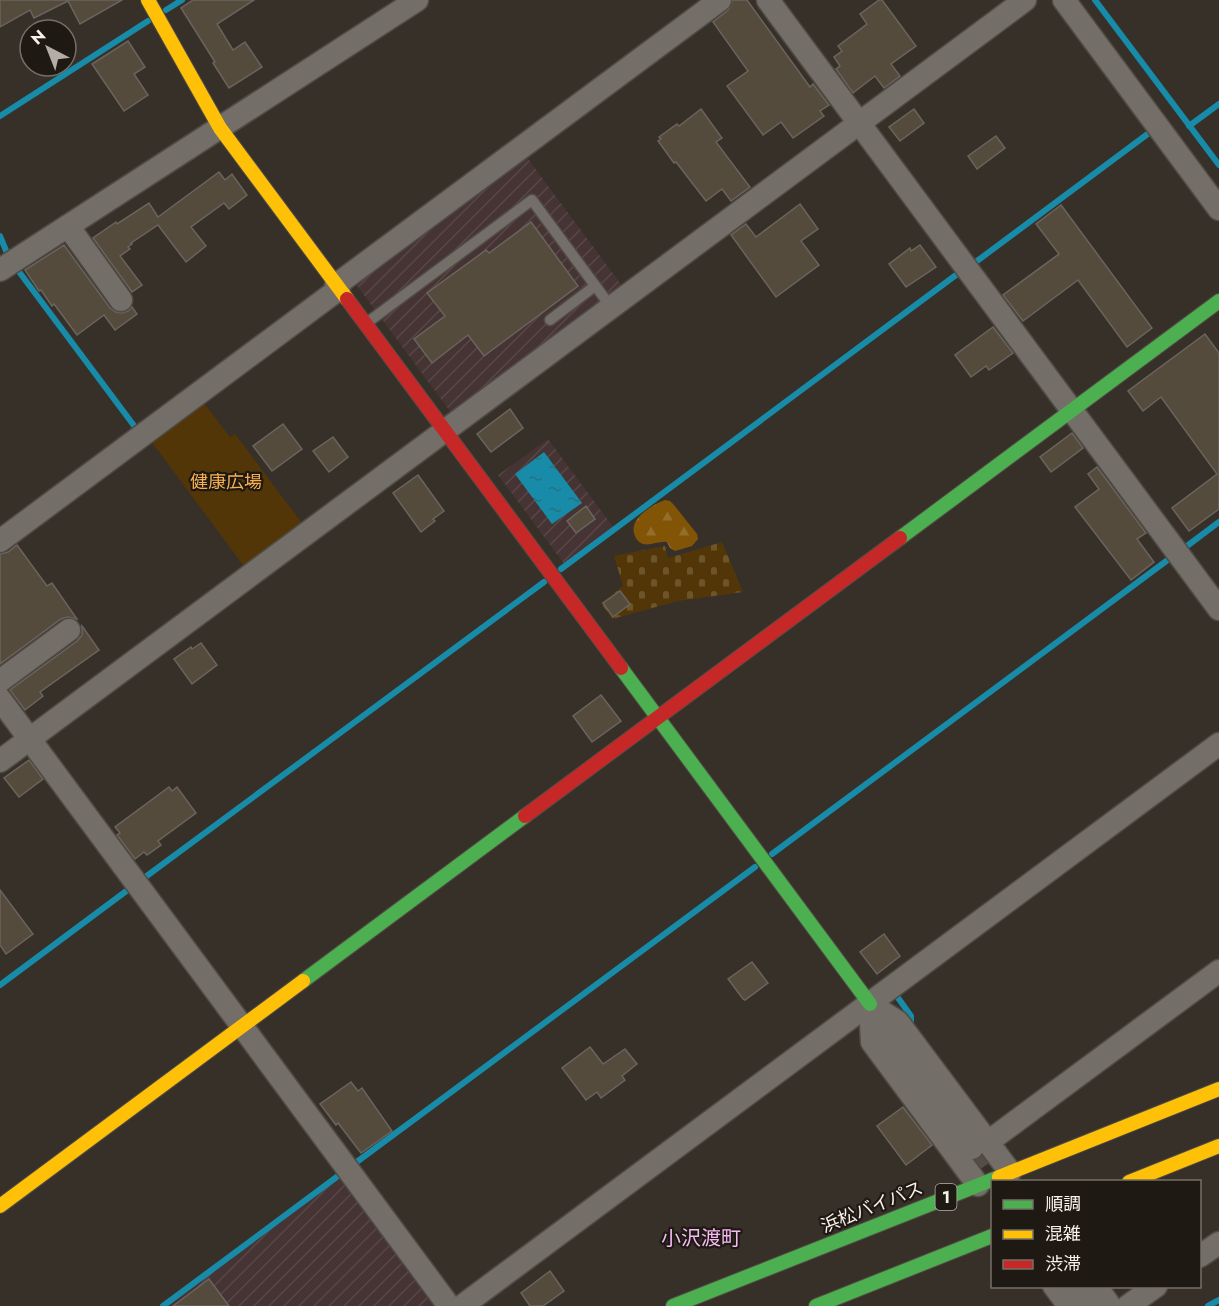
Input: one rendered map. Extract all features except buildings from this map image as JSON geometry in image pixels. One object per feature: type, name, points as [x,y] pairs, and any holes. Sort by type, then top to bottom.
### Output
[{"type":"main road","points":[[148,0],[220,128],[870,1004]]},
{"type":"main road","points":[[0,1206],[1219,301]]},
{"type":"main road","name":"浜松バイパス","points":[[673,1306],[1219,1089]]},
{"type":"main road","points":[[1134,1180],[1219,1146]]},
{"type":"main road","points":[[816,1306],[991,1237]]},
{"type":"street","points":[[3,262],[68,226],[417,0]]},
{"type":"street","points":[[0,541],[720,0]]},
{"type":"street","points":[[768,0],[1219,609]]},
{"type":"street","points":[[0,761],[1025,0]]},
{"type":"street","points":[[1064,0],[1219,209]]},
{"type":"street","points":[[68,226],[121,300]]},
{"type":"street","points":[[0,681],[69,630]]},
{"type":"street","points":[[0,699],[449,1306]]},
{"type":"street","points":[[462,1306],[1219,744]]},
{"type":"street","points":[[980,1145],[1219,971]]},
{"type":"street","points":[[870,1004],[885,1032],[980,1145],[1010,1172]]},
{"type":"street","points":[[870,1004],[872,1042],[978,1185]]},
{"type":"street","points":[[1201,1255],[1219,1243]]},
{"type":"street","points":[[1055,1288],[1069,1306]]},
{"type":"street","points":[[1076,1288],[1089,1306]]},
{"type":"street","points":[[1097,1288],[1110,1306]]},
{"type":"street","points":[[1128,1306],[1155,1288]]},
{"type":"lane","points":[[365,324],[532,200],[611,307]]},
{"type":"lane","points":[[550,320],[595,286]]},
{"type":"shaded area","points":[[523,152],[623,287],[452,414],[352,279]]},
{"type":"shaded area","points":[[548,439],[614,528],[565,565],[498,475]]},
{"type":"shaded area","points":[[343,1174],[440,1306],[165,1306]]},
{"type":"green space","name":"健康広場","points":[[200,398],[230,437],[235,434],[304,526],[246,569],[148,437]]},
{"type":"green space","points":[[665,500],[674,505],[697,534],[698,539],[692,546],[675,551],[667,542],[643,544],[636,538],[635,522],[648,509]]},
{"type":"green space","points":[[722,542],[743,592],[678,601],[612,619],[601,603],[623,586],[614,556],[665,546],[668,558]]},
{"type":"water","points":[[544,452],[582,503],[552,524],[515,474]]},
{"type":"waterway","points":[[166,10],[182,0]]},
{"type":"waterway","points":[[1095,0],[1219,165]]},
{"type":"waterway","points":[[0,116],[148,21]]},
{"type":"waterway","points":[[1189,126],[1219,104]]},
{"type":"waterway","points":[[973,264],[1153,130]]},
{"type":"waterway","points":[[0,236],[7,253]]},
{"type":"waterway","points":[[17,269],[138,431]]},
{"type":"waterway","points":[[561,569],[960,272]]},
{"type":"waterway","points":[[1183,549],[1219,522]]},
{"type":"waterway","points":[[772,854],[1173,556]]},
{"type":"waterway","points":[[144,878],[544,582]]},
{"type":"waterway","points":[[354,1164],[755,867]]},
{"type":"waterway","points":[[0,985],[129,889]]},
{"type":"waterway","points":[[896,995],[911,1016],[911,1026]]},
{"type":"waterway","points":[[163,1306],[342,1173]]},
{"type":"waterway","points":[[1208,1306],[1219,1300]]},
{"type":"tunnel","points":[[972,1148],[995,1180]]},
{"type":"traffic: fast","points":[[900,538],[1219,301]]},
{"type":"traffic: fast","points":[[621,668],[870,1004]]},
{"type":"traffic: fast","points":[[303,981],[525,816]]},
{"type":"traffic: fast","points":[[991,1180],[999,1177]]},
{"type":"traffic: fast","points":[[673,1306],[991,1180]]},
{"type":"traffic: fast","points":[[816,1306],[991,1236]]},
{"type":"traffic: slow","points":[[148,0],[220,128],[347,299]]},
{"type":"traffic: slow","points":[[0,1206],[303,981]]},
{"type":"traffic: slow","points":[[999,1177],[1219,1089]]},
{"type":"traffic: slow","points":[[1134,1180],[1219,1146]]},
{"type":"traffic: jam","points":[[347,299],[621,668]]},
{"type":"traffic: jam","points":[[525,816],[900,538]]},
{"type":"district","name":"小沢渡町","points":[[701,1238]]}]
